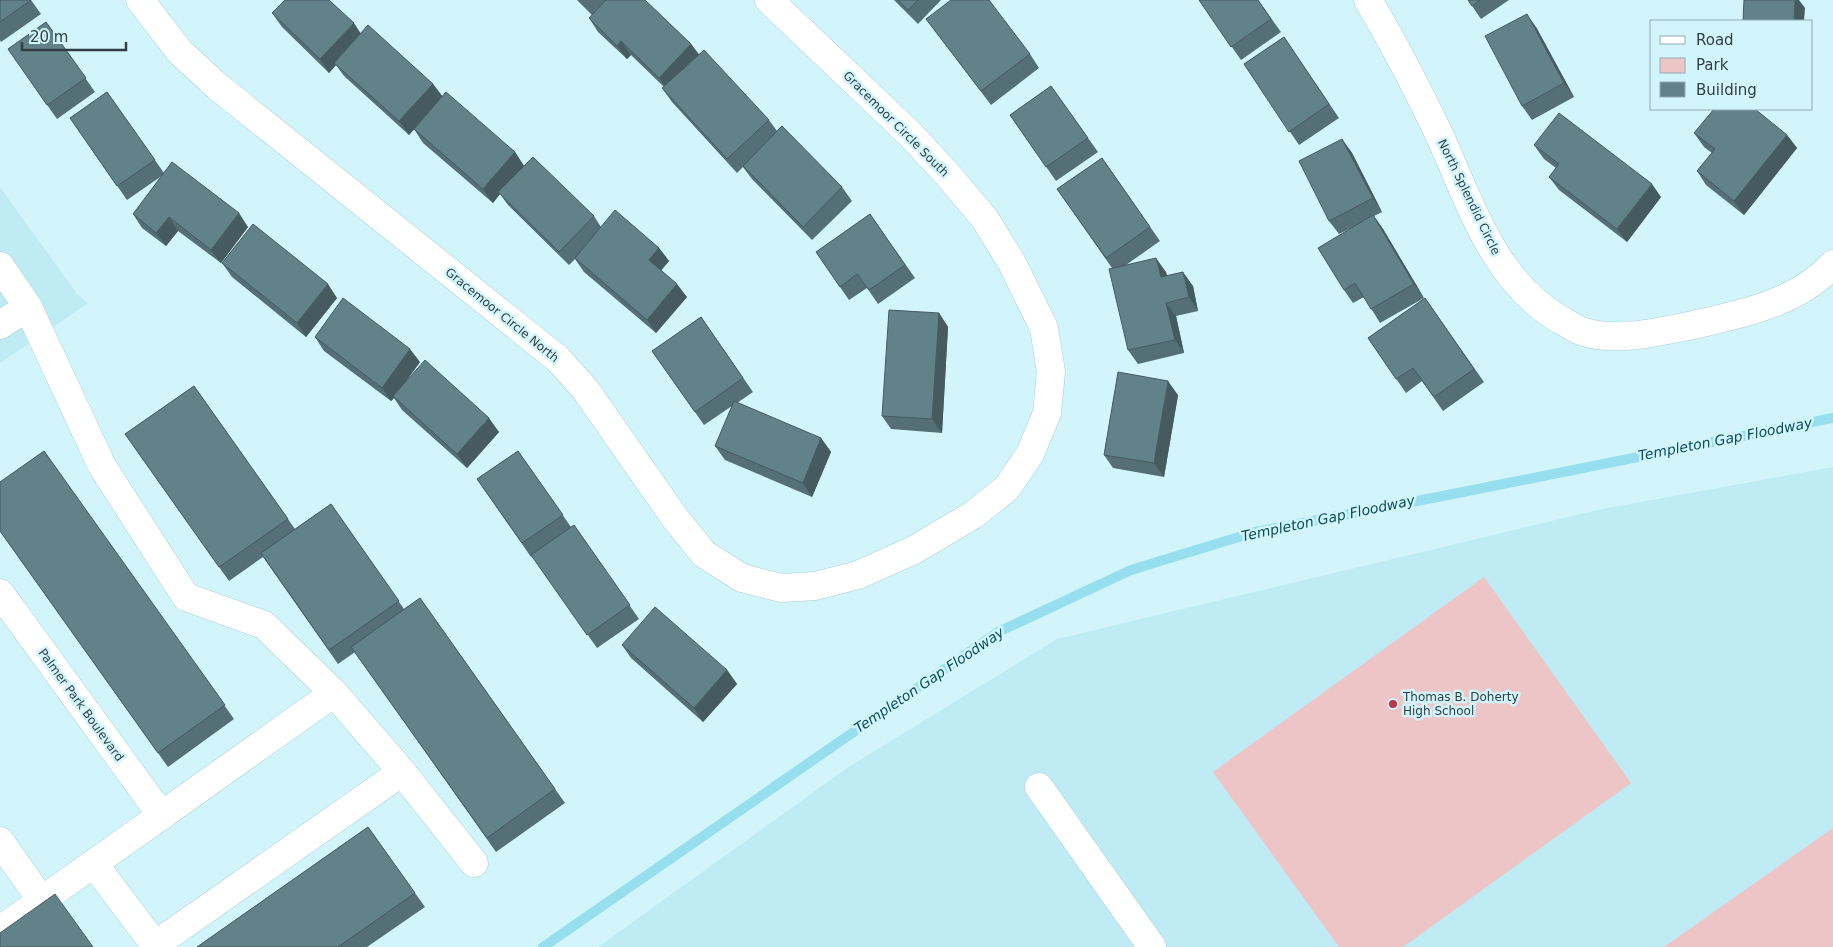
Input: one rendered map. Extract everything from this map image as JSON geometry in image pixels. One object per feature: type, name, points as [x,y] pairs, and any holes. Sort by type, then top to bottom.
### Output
[{"type":"street","name":"Gracemoor Circle North","points":[[140,0],[180,52],[218,86],[558,359],[585,389],[675,518],[704,554],[742,578],[781,588],[815,586],[858,575],[914,550]]},
{"type":"street","name":"Gracemoor Circle South","points":[[769,0],[910,134],[985,219],[1012,263],[1044,328],[1051,372],[1046,413],[1030,454],[1007,488],[973,515],[914,550]]},
{"type":"street","name":"North Splendid Circle","points":[[1368,0],[1416,86],[1473,211],[1497,257],[1524,292],[1549,313],[1581,331],[1612,336],[1651,334],[1750,312],[1785,299],[1823,275],[1833,264]]},
{"type":"street","points":[[0,266],[28,306],[102,466],[186,596],[264,625],[334,693],[402,772],[474,864]]},
{"type":"street","points":[[0,325],[28,306]]},
{"type":"street","name":"Palmer Park Boulevard","points":[[0,593],[162,816]]},
{"type":"street","points":[[0,930],[334,693]]},
{"type":"street","points":[[94,864],[155,945],[402,772]]},
{"type":"street","points":[[1039,787],[1152,947]]},
{"type":"street","points":[[0,841],[42,901]]},
{"type":"shaded area","points":[[0,187],[77,294],[88,303],[0,363]]},
{"type":"shaded area","name":"Thomas B. Doherty High School","points":[[1833,467],[1833,947],[598,947],[847,768],[1057,639],[1602,509]]},
{"type":"green space","points":[[1484,577],[1631,783],[1403,947],[1339,947],[1213,772]]},
{"type":"green space","points":[[1833,828],[1833,947],[1664,947]]},
{"type":"building","points":[[0,0],[31,0],[0,22]]},
{"type":"building","points":[[285,0],[329,0],[354,23],[320,59],[272,13]]},
{"type":"building","points":[[606,0],[645,0],[691,44],[659,78],[621,41],[617,46],[589,18]]},
{"type":"building","points":[[898,0],[918,0],[908,10]]},
{"type":"building","points":[[951,0],[989,0],[1030,54],[981,91],[926,19]]},
{"type":"building","points":[[1199,0],[1258,0],[1271,19],[1231,47]]},
{"type":"building","points":[[1468,0],[1480,0],[1472,6]]},
{"type":"building","points":[[1744,0],[1795,0],[1794,20],[1743,20]]},
{"type":"building","points":[[1527,14],[1564,83],[1522,106],[1485,36]]},
{"type":"building","points":[[46,22],[86,78],[47,105],[8,49]]},
{"type":"building","points":[[368,25],[433,84],[399,121],[334,63]]},
{"type":"building","points":[[1284,37],[1329,104],[1289,132],[1244,64]]},
{"type":"building","points":[[704,50],[769,120],[727,159],[662,88]]},
{"type":"building","points":[[1051,86],[1088,138],[1046,167],[1010,115]]},
{"type":"building","points":[[107,92],[155,160],[117,186],[70,118]]},
{"type":"building","points":[[446,92],[515,152],[483,189],[414,129]]},
{"type":"building","points":[[1713,110],[1756,110],[1787,135],[1734,201],[1697,171],[1715,149],[1694,133]]},
{"type":"building","points":[[1559,113],[1652,184],[1617,229],[1549,177],[1559,164],[1534,145]]},
{"type":"building","points":[[782,126],[842,187],[803,227],[743,166]]},
{"type":"building","points":[[1342,139],[1373,198],[1329,221],[1299,161]]},
{"type":"building","points":[[533,157],[594,216],[559,252],[498,192]]},
{"type":"building","points":[[1102,158],[1150,227],[1106,258],[1057,189]]},
{"type":"building","points":[[172,162],[239,213],[211,250],[169,217],[156,233],[133,214]]},
{"type":"building","points":[[615,210],[659,248],[649,260],[677,284],[647,320],[575,258]]},
{"type":"building","points":[[870,214],[905,265],[869,290],[857,274],[840,287],[816,252]]},
{"type":"building","points":[[1373,215],[1414,284],[1371,309],[1355,283],[1344,290],[1318,248]]},
{"type":"building","points":[[253,224],[328,284],[297,323],[222,263]]},
{"type":"building","points":[[1156,258],[1161,277],[1183,272],[1189,297],[1166,303],[1175,340],[1128,350],[1109,269]]},
{"type":"building","points":[[343,298],[410,349],[382,388],[315,337]]},
{"type":"building","points":[[1425,298],[1474,369],[1434,397],[1413,368],[1396,379],[1368,338]]},
{"type":"building","points":[[889,310],[939,313],[932,419],[882,416]]},
{"type":"building","points":[[701,317],[743,378],[695,412],[652,351]]},
{"type":"building","points":[[425,360],[489,418],[457,454],[393,396]]},
{"type":"building","points":[[1118,372],[1168,381],[1154,463],[1104,455]]},
{"type":"building","points":[[194,386],[288,519],[219,567],[125,434]]},
{"type":"building","points":[[734,401],[821,438],[803,483],[715,446]]},
{"type":"building","points":[[44,451],[225,705],[158,753],[0,531],[0,482]]},
{"type":"building","points":[[518,451],[563,515],[522,543],[477,479]]},
{"type":"building","points":[[331,504],[399,601],[329,650],[261,553]]},
{"type":"building","points":[[574,525],[630,605],[587,635],[531,555]]},
{"type":"building","points":[[420,598],[555,789],[487,838],[351,647]]},
{"type":"building","points":[[655,607],[727,670],[694,708],[622,645]]},
{"type":"building","points":[[368,827],[415,893],[338,947],[197,947]]},
{"type":"building","points":[[55,894],[93,947],[0,947],[0,933]]},
{"type":"waterway","name":"Templeton Gap Floodway","points":[[543,947],[998,632],[1131,570],[1255,532],[1833,418]]},
{"type":"place","name":"Thomas B. Doherty High School","points":[[1393,704]]}]
